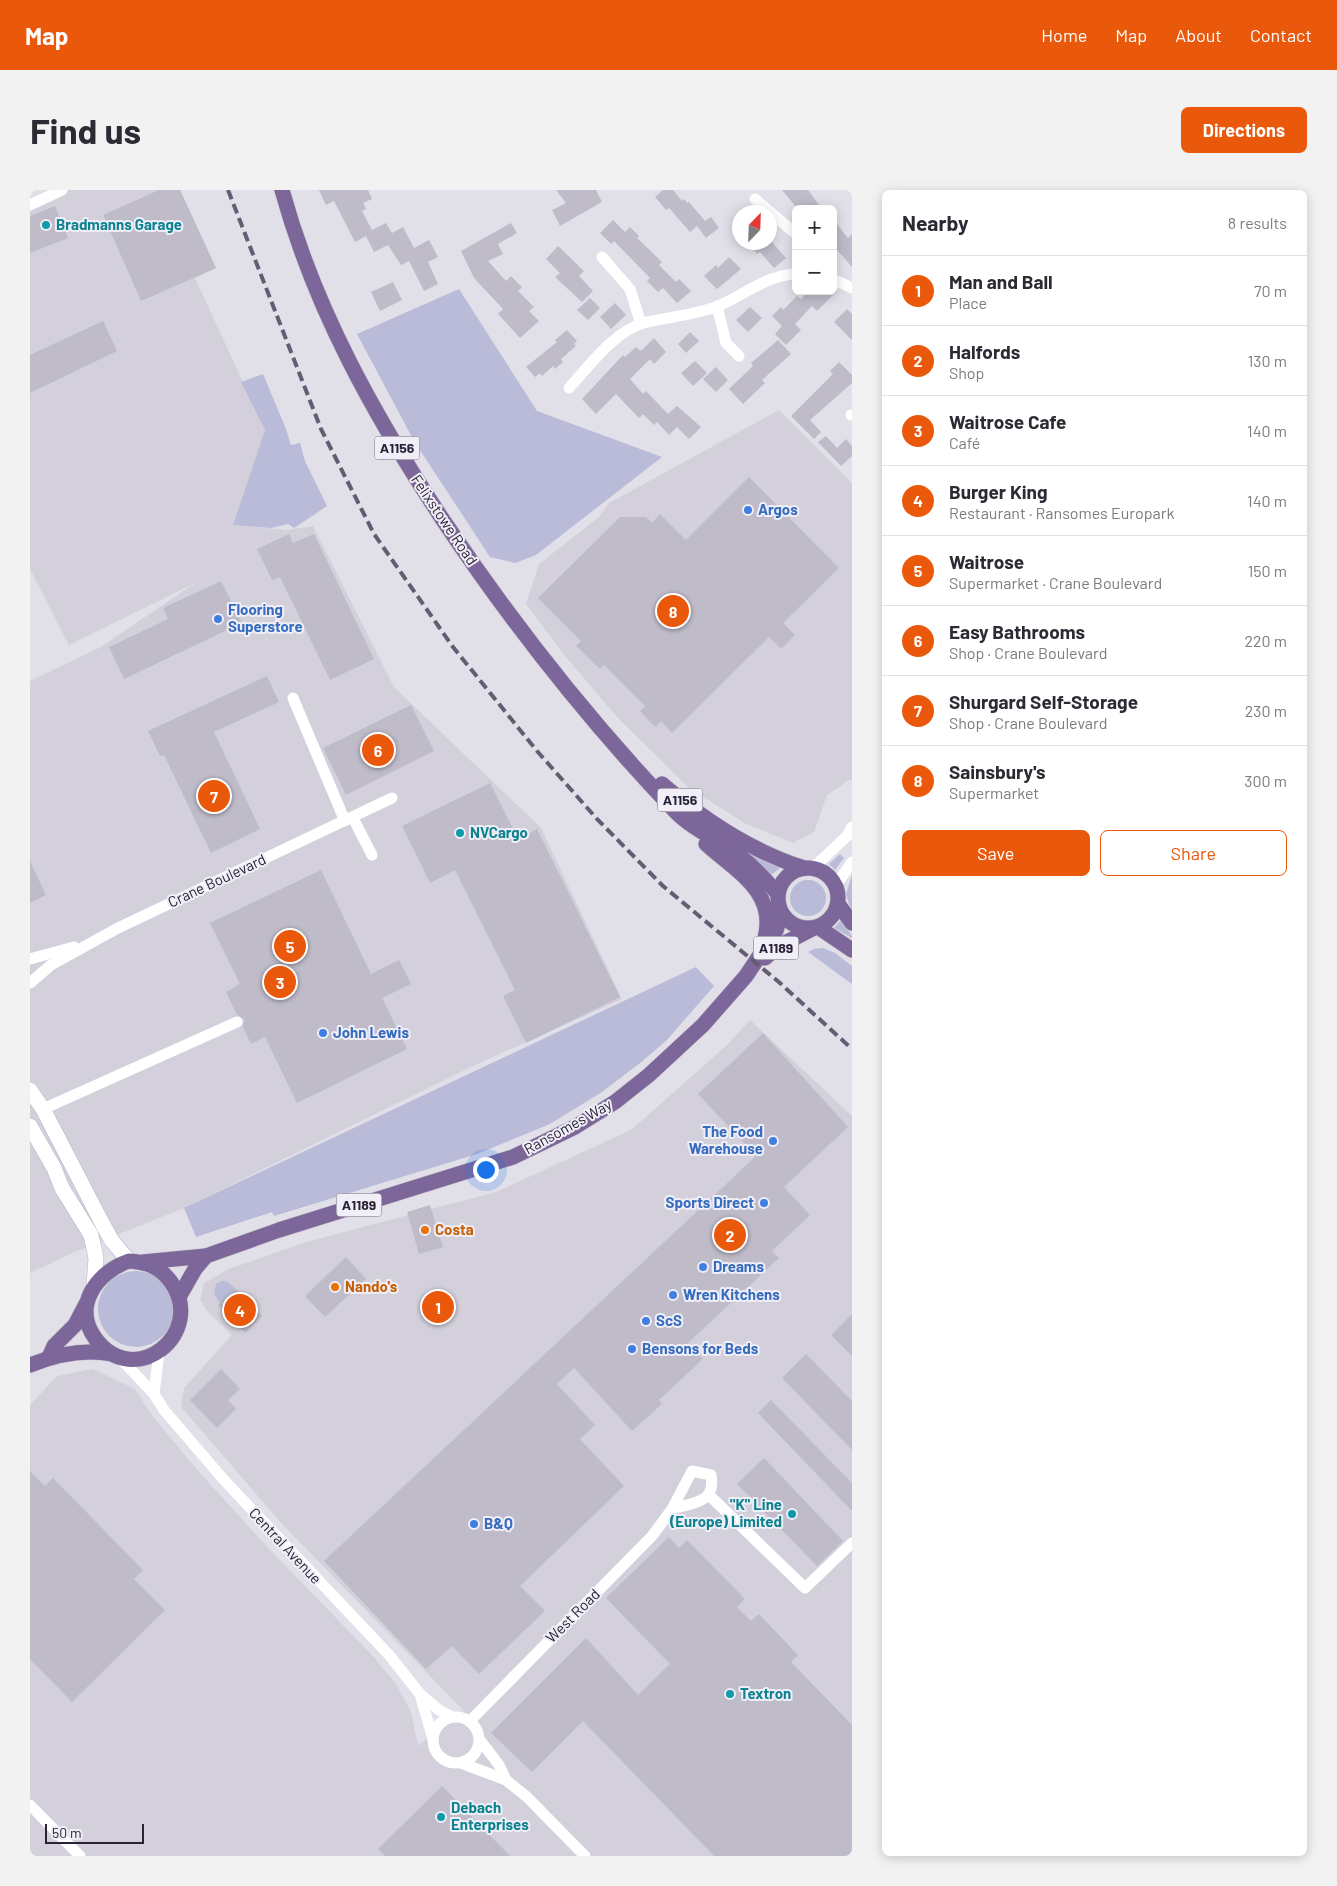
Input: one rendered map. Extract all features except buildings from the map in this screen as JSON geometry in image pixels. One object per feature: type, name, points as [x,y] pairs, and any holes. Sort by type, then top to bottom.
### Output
[{"type":"main road","name":"Felixstowe Road","points":[[282,190],[299,244],[336,337],[393,441],[461,547],[513,620],[613,742],[677,813],[739,855],[777,893]]},
{"type":"main road","name":"Felixstowe Road","points":[[613,742],[686,805],[717,827],[754,847],[808,868]]},
{"type":"main road","points":[[677,813],[707,845],[747,879],[760,895],[767,910],[768,920],[760,954]]},
{"type":"main road","points":[[815,928],[827,922],[834,914],[838,904],[836,885],[830,877],[808,868],[787,876],[777,893],[777,903],[781,913],[794,926],[815,928],[852,950]]},
{"type":"main road","points":[[838,904],[852,923]]},
{"type":"main road","name":"Ransomes Way","points":[[746,976],[776,931],[781,913]]},
{"type":"main road","name":"Ransomes Way","points":[[136,1261],[206,1256],[279,1230],[513,1157],[554,1138],[615,1102],[649,1076],[703,1025],[746,976],[778,946],[815,928]]},
{"type":"main road","points":[[179,1297],[190,1276],[206,1256]]},
{"type":"main road","points":[[30,1365],[49,1357],[91,1352],[139,1360],[159,1351],[172,1339],[179,1323],[181,1306],[179,1297],[166,1274],[136,1261],[114,1266],[94,1286],[75,1326],[54,1346],[49,1357]]},
{"type":"main road","points":[[88,1302],[87,1318],[93,1335],[101,1346],[116,1356]]},
{"type":"street","points":[[30,205],[62,190]]},
{"type":"street","points":[[755,199],[792,231]]},
{"type":"street","points":[[602,257],[630,289],[641,324]]},
{"type":"street","points":[[569,388],[606,346],[641,324],[717,306],[754,286],[784,274],[792,274]]},
{"type":"street","points":[[837,281],[852,288]]},
{"type":"street","points":[[717,306],[726,343],[739,356]]},
{"type":"street","points":[[293,698],[349,820],[372,855]]},
{"type":"street","name":"Crane Boulevard","points":[[30,983],[51,965],[90,942],[392,798]]},
{"type":"street","points":[[808,868],[848,836],[852,826]]},
{"type":"street","points":[[836,885],[852,862]]},
{"type":"street","name":"Crane Boulevard","points":[[30,959],[90,942]]},
{"type":"street","points":[[43,1109],[237,1022]]},
{"type":"street","points":[[30,1090],[43,1109],[112,1241],[136,1261]]},
{"type":"street","points":[[30,1126],[54,1168],[62,1188],[91,1235],[96,1258],[94,1286]]},
{"type":"street","points":[[154,1394],[159,1351]]},
{"type":"street","name":"Central Avenue","points":[[116,1356],[154,1394],[164,1410],[224,1480],[390,1656],[420,1694],[439,1710],[452,1717],[470,1721],[476,1726],[480,1740],[499,1765],[506,1780]]},
{"type":"street","name":"West Road","points":[[470,1721],[652,1536],[672,1509],[692,1471],[711,1475],[713,1486],[710,1496]]},
{"type":"street","points":[[672,1509],[701,1501],[710,1496],[805,1588],[852,1543]]},
{"type":"street","name":"Central Avenue","points":[[420,1694],[436,1752],[441,1758],[448,1762],[461,1763],[506,1780],[527,1798],[585,1856]]},
{"type":"street","points":[[433,1739],[441,1722],[452,1717]]},
{"type":"street","points":[[461,1763],[476,1754],[480,1740]]},
{"type":"street","points":[[30,1804],[80,1856]]},
{"type":"shaded area","points":[[62,190],[180,190],[216,268],[195,278],[265,430],[233,525],[287,530],[313,526],[394,687],[541,828],[622,999],[473,1066],[184,1208],[72,1253],[30,1273],[30,681],[101,647],[195,583],[69,645],[30,569],[30,205]]},
{"type":"shaded area","points":[[459,289],[537,411],[662,457],[536,555],[515,563],[490,557],[414,441],[357,334]]},
{"type":"shaded area","points":[[263,374],[291,445],[300,443],[305,461],[327,506],[294,528],[288,524],[271,528],[233,525],[265,430],[241,382]]},
{"type":"shaded area","points":[[779,410],[852,483],[852,780],[849,780],[827,795],[814,832],[793,843],[744,823],[688,787],[617,717],[565,656],[526,604],[539,564],[599,517],[609,503]]},
{"type":"shaded area","points":[[749,853],[779,867],[779,869],[771,875],[746,854]]},
{"type":"shaded area","points":[[840,854],[844,858],[835,870],[829,864]]},
{"type":"shaded area","points":[[852,875],[852,914],[846,894]]},
{"type":"shaded area","points":[[808,880],[815,881],[821,885],[825,891],[825,905],[821,911],[815,915],[808,916],[801,915],[795,911],[791,905],[790,898],[791,891],[795,885],[801,881]]},
{"type":"shaded area","points":[[841,920],[852,936],[852,938],[834,928]]},
{"type":"shaded area","points":[[823,948],[835,953],[852,966],[852,984],[808,952]]},
{"type":"shaded area","points":[[696,967],[714,986],[666,1041],[602,1092],[550,1124],[477,1154],[274,1216],[272,1212],[196,1237],[184,1208]]},
{"type":"shaded area","points":[[750,1020],[852,1116],[852,1856],[30,1856],[30,1405],[57,1376],[93,1369],[135,1389],[154,1418],[200,1473],[272,1552],[372,1655],[396,1684],[411,1712],[418,1746],[464,1711],[283,1525],[181,1407],[184,1388],[232,1335],[206,1310],[200,1300],[204,1283],[229,1269],[306,1242],[496,1192],[631,1130],[726,1046]]},
{"type":"shaded area","points":[[136,1271],[151,1274],[163,1282],[171,1294],[174,1309],[171,1324],[163,1336],[151,1344],[136,1347],[121,1344],[109,1336],[101,1324],[98,1309],[101,1294],[109,1282],[121,1274]]},
{"type":"shaded area","points":[[226,1281],[235,1288],[220,1303],[214,1294],[216,1284]]},
{"type":"railway","points":[[228,190],[321,429],[374,534],[453,647],[537,751],[597,819],[663,886],[780,983],[852,1049]]},
{"type":"place","name":"Bradmanns Garage","points":[[46,225]]},
{"type":"place","name":"Argos","points":[[748,510]]},
{"type":"place","name":"Sainsbury's","points":[[673,611]]},
{"type":"place","name":"Flooring Superstore","points":[[218,619]]},
{"type":"place","name":"Easy Bathrooms","points":[[378,750]]},
{"type":"place","name":"Shurgard Self-Storage","points":[[214,796]]},
{"type":"place","name":"NVCargo","points":[[460,833]]},
{"type":"place","name":"Waitrose","points":[[290,946]]},
{"type":"place","name":"Waitrose Cafe","points":[[280,982]]},
{"type":"place","name":"John Lewis","points":[[323,1033]]},
{"type":"place","name":"The Food Warehouse","points":[[773,1141]]},
{"type":"place","name":"Sports Direct","points":[[764,1203]]},
{"type":"place","name":"Costa","points":[[425,1230]]},
{"type":"place","name":"Halfords","points":[[730,1235]]},
{"type":"place","name":"Dreams","points":[[703,1267]]},
{"type":"place","name":"Nando's","points":[[335,1287]]},
{"type":"place","name":"Wren Kitchens","points":[[673,1295]]},
{"type":"place","name":"Man and Ball","points":[[438,1307]]},
{"type":"place","name":"Burger King","points":[[240,1310]]},
{"type":"place","name":"ScS","points":[[646,1321]]},
{"type":"place","name":"Bensons for Beds","points":[[632,1349]]},
{"type":"place","name":"\"K\" Line (Europe) Limited","points":[[792,1514]]},
{"type":"place","name":"B&Q","points":[[474,1524]]},
{"type":"place","name":"Textron","points":[[730,1694]]},
{"type":"place","name":"Debach Enterprises","points":[[441,1817]]}]
